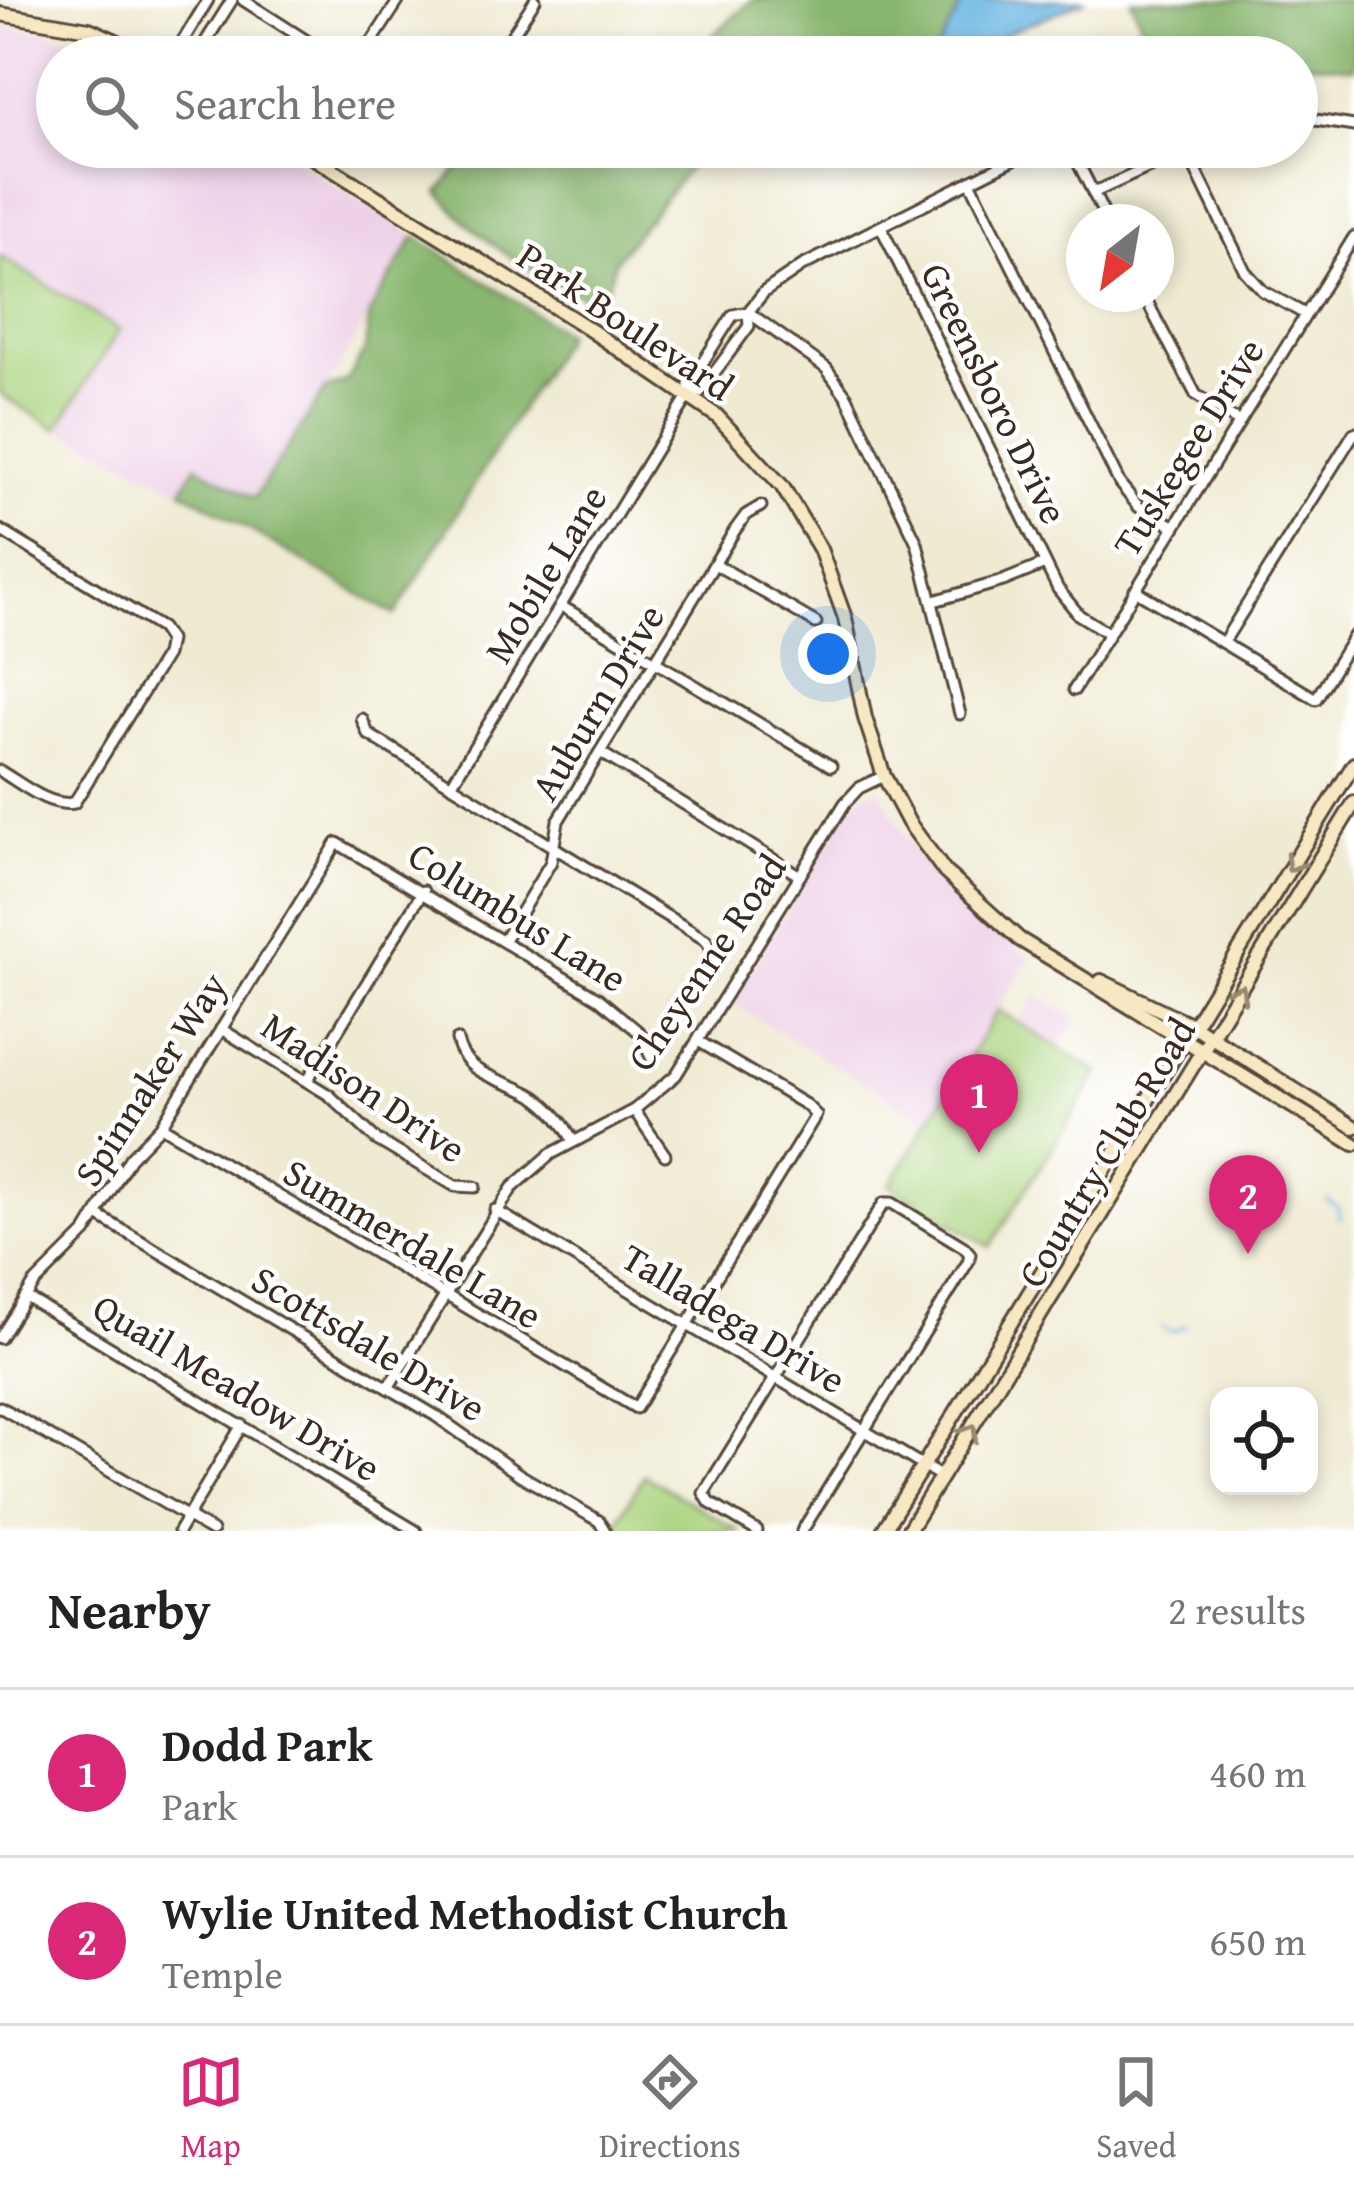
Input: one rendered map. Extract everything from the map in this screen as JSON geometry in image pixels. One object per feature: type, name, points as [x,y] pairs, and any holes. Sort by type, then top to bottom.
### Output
[{"type":"main road","points":[[0,14],[104,36]]},
{"type":"main road","name":"Park Boulevard","points":[[330,168],[580,322],[690,394],[732,430],[770,472],[820,549],[840,599],[865,718],[884,776],[909,824],[951,879],[1000,925],[1354,1144]]},
{"type":"main road","name":"Country Club Road","points":[[883,1531],[1354,764]]},
{"type":"main road","name":"Country Club Road","points":[[908,1531],[1354,803]]},
{"type":"main road","name":"Park Boulevard","points":[[1066,968],[1136,994],[1195,1026],[1354,1127]]},
{"type":"main road","points":[[1077,1217],[1094,1228]]},
{"type":"street","points":[[186,36],[208,0]]},
{"type":"street","points":[[209,36],[232,0]]},
{"type":"street","points":[[243,0],[299,36]]},
{"type":"street","points":[[376,36],[399,0]]},
{"type":"street","points":[[512,36],[535,0]]},
{"type":"street","points":[[1318,120],[1354,125]]},
{"type":"street","points":[[748,312],[749,326],[700,392],[690,394],[689,384],[733,315],[748,312],[787,274],[996,168]]},
{"type":"street","points":[[1081,168],[1099,204]]},
{"type":"street","points":[[1094,193],[1147,168]]},
{"type":"street","points":[[1198,168],[1245,271],[1263,291],[1305,314]]},
{"type":"street","points":[[970,181],[1120,484],[1139,507],[1174,526]]},
{"type":"street","name":"Greensboro Drive","points":[[880,227],[1058,589],[1078,615],[1108,633]]},
{"type":"street","name":"Tuskegee Drive","points":[[1075,690],[1354,237]]},
{"type":"street","points":[[748,312],[826,368],[848,397],[917,543],[960,714]]},
{"type":"street","points":[[1152,312],[1196,395],[1239,422]]},
{"type":"street","name":"Mobile Lane","points":[[451,785],[690,394]]},
{"type":"street","points":[[1223,644],[1354,433]]},
{"type":"street","name":"Auburn Drive","points":[[504,940],[551,862],[558,821],[746,515],[761,506]]},
{"type":"street","points":[[0,530],[161,628],[170,640],[166,655],[74,803],[67,806],[48,800],[0,771]]},
{"type":"street","points":[[715,564],[817,623]]},
{"type":"street","points":[[934,601],[1045,564]]},
{"type":"street","points":[[1135,590],[1316,699],[1354,636]]},
{"type":"street","points":[[561,606],[831,766]]},
{"type":"street","points":[[362,719],[368,734],[706,940],[715,957]]},
{"type":"street","points":[[600,752],[800,876]]},
{"type":"street","name":"Cheyenne Road","points":[[388,1388],[495,1210],[530,1170],[573,1141],[634,1111],[676,1075],[851,795],[884,776]]},
{"type":"street","name":"Columbus Lane","points":[[337,843],[619,1013],[640,1033],[651,1057]]},
{"type":"street","name":"Spinnaker Way","points":[[0,1338],[46,1268],[86,1232],[130,1158],[161,1126],[337,843]]},
{"type":"street","points":[[307,1081],[423,891]]},
{"type":"street","name":"Madison Drive","points":[[221,1029],[329,1095],[377,1140],[455,1186],[475,1187]]},
{"type":"street","points":[[458,1040],[460,1054],[473,1068],[536,1098],[573,1141]]},
{"type":"street","points":[[688,1325],[816,1115],[698,1041]]},
{"type":"street","points":[[634,1111],[665,1156]]},
{"type":"street","name":"Summerdale Lane","points":[[161,1126],[636,1408],[688,1325]]},
{"type":"street","points":[[757,1531],[704,1497],[884,1203],[892,1203],[970,1254],[802,1531]]},
{"type":"street","name":"Talladega Drive","points":[[495,1210],[942,1477]]},
{"type":"street","name":"Scottsdale Drive","points":[[97,1215],[388,1388],[605,1530]]},
{"type":"street","name":"Quail Meadow Drive","points":[[26,1297],[416,1531]]},
{"type":"street","points":[[0,1407],[212,1531]]},
{"type":"street","points":[[178,1531],[242,1425]]},
{"type":"shaded area","points":[[0,26],[61,36],[36,36],[36,168],[306,168],[415,236],[326,389],[254,499],[196,466],[182,490],[57,429],[0,394]]},
{"type":"shaded area","points":[[878,788],[905,835],[940,881],[972,914],[1030,957],[929,1122],[732,1003],[849,809],[862,795]]},
{"type":"shaded area","points":[[1037,995],[1077,1019],[1059,1048],[1019,1023]]},
{"type":"green space","points":[[752,0],[916,4],[964,0],[945,36],[712,36]]},
{"type":"green space","points":[[1131,0],[1354,0],[1354,68],[1318,64],[1318,36],[1146,36]]},
{"type":"green space","points":[[458,168],[688,168],[616,259],[607,288],[595,302],[510,256],[473,228],[439,192]]},
{"type":"green space","points":[[415,236],[566,334],[395,615],[182,490],[196,465],[254,498],[326,389],[347,381],[365,350],[370,312]]},
{"type":"green space","points":[[0,256],[119,330],[57,429],[0,394]]},
{"type":"green space","points":[[998,1010],[1099,1073],[990,1247],[890,1185]]},
{"type":"green space","points":[[644,1475],[739,1531],[612,1531]]},
{"type":"water","points":[[964,0],[1086,0],[1001,36],[945,36]]},
{"type":"waterway","points":[[1327,1200],[1338,1207],[1339,1218]]},
{"type":"waterway","points":[[1162,1327],[1171,1332],[1186,1326]]},
{"type":"place","name":"Dodd Park","points":[[979,1153]]},
{"type":"place","name":"Wylie United Methodist Church","points":[[1248,1254]]}]
